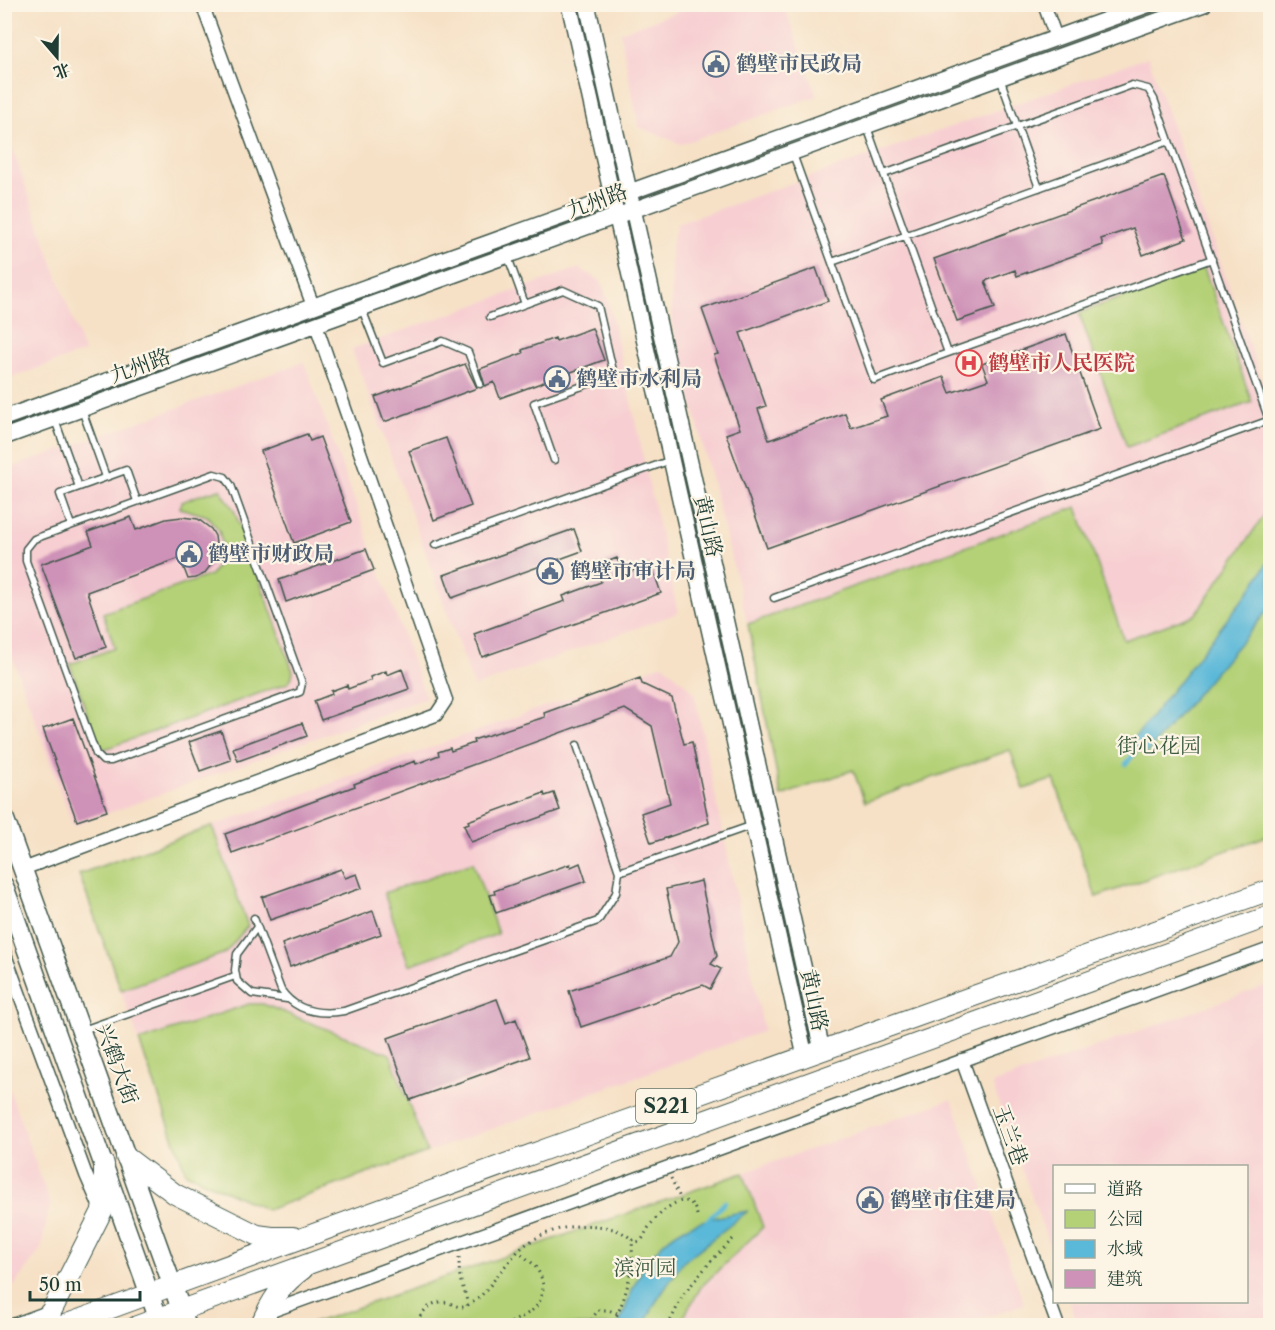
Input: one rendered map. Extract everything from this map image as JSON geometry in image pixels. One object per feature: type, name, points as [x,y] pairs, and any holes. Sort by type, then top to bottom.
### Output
[{"type":"main road","name":"兴鹤大街","points":[[4,818],[184,1318]]},
{"type":"main road","points":[[4,886],[160,1322]]},
{"type":"main road","name":"S221","points":[[57,1318],[150,1293],[1270,890]]},
{"type":"main road","name":"S221","points":[[137,1326],[184,1318],[317,1260],[1270,916]]},
{"type":"main road","points":[[126,1157],[175,1194],[257,1235],[304,1237]]},
{"type":"main road","points":[[39,1326],[57,1318],[102,1211],[104,1164]]},
{"type":"main road","points":[[263,1320],[273,1298],[292,1277],[317,1260]]},
{"type":"street","points":[[202,4],[313,306]]},
{"type":"street","name":"黄山路","points":[[569,4],[753,825],[813,1053]]},
{"type":"street","name":"黄山路","points":[[587,4],[634,210],[813,1053]]},
{"type":"street","points":[[1044,4],[1056,38]]},
{"type":"street","name":"九州路","points":[[4,418],[1150,4]]},
{"type":"street","name":"九州路","points":[[4,437],[1204,4]]},
{"type":"street","points":[[23,869],[436,715],[442,708],[446,700],[316,325]]},
{"type":"street","points":[[263,1320],[458,1243],[1270,949]]},
{"type":"street","points":[[4,952],[8,975],[102,1211]]},
{"type":"street","name":"玉兰巷","points":[[962,1060],[1058,1326]]},
{"type":"street","points":[[10,1326],[57,1318]]},
{"type":"lane","points":[[1000,78],[1039,188]]},
{"type":"lane","points":[[774,598],[1270,420],[1154,99],[1148,89],[1132,85],[884,174]]},
{"type":"lane","points":[[867,126],[948,353]]},
{"type":"lane","points":[[832,262],[1169,141]]},
{"type":"lane","points":[[793,153],[874,380],[1212,259]]},
{"type":"lane","points":[[507,256],[525,304]]},
{"type":"lane","points":[[490,317],[563,290],[598,306],[614,375],[534,403],[554,460]]},
{"type":"lane","points":[[362,308],[383,363],[443,341],[468,352],[480,384]]},
{"type":"lane","points":[[82,410],[106,477]]},
{"type":"lane","points":[[55,419],[79,487]]},
{"type":"lane","points":[[435,545],[672,460]]},
{"type":"lane","points":[[71,525],[60,494],[106,477],[126,470],[137,501]]},
{"type":"lane","points":[[214,474],[225,477],[231,485],[302,682],[300,692],[103,761],[96,754],[26,561],[26,549],[34,539],[71,525],[214,474]]},
{"type":"lane","points":[[257,927],[237,954],[235,976],[237,981],[252,994],[286,999],[306,1011],[329,1013],[344,1011],[598,921],[616,893],[619,872],[576,745]]},
{"type":"lane","points":[[619,872],[753,825]]},
{"type":"lane","points":[[254,918],[286,999]]},
{"type":"lane","points":[[81,1031],[235,976]]},
{"type":"path","points":[[667,1168],[681,1200]]},
{"type":"path","points":[[413,1326],[429,1305],[439,1302],[459,1307],[467,1306],[495,1281],[517,1252],[541,1235],[571,1227],[594,1225],[617,1230],[636,1242],[641,1241],[664,1210],[681,1200],[689,1201],[695,1207],[697,1215]]},
{"type":"path","points":[[668,1326],[683,1294],[734,1238]]},
{"type":"path","points":[[611,1326],[617,1314],[633,1261],[632,1239]]},
{"type":"path","points":[[458,1243],[461,1282],[467,1294],[467,1306]]},
{"type":"path","points":[[506,1326],[515,1318],[527,1314],[543,1296],[540,1275],[533,1264],[517,1252]]},
{"type":"path","points":[[593,1326],[592,1319],[598,1310],[608,1310],[617,1314]]},
{"type":"shaded area","name":"鹤壁市民政局","points":[[697,5],[784,5],[817,96],[681,144],[639,127],[620,32]]},
{"type":"shaded area","name":"鹤壁市人民医院","points":[[1148,57],[1270,403],[1270,507],[1195,615],[1124,640],[1077,508],[748,624],[672,323],[671,247],[677,224]]},
{"type":"shaded area","points":[[5,128],[84,352],[4,380]]},
{"type":"shaded area","points":[[579,268],[601,281],[609,304],[678,613],[474,687],[352,349]]},
{"type":"shaded area","name":"鹤壁市财政局","points":[[304,362],[426,698],[73,826],[5,637],[5,470]]},
{"type":"shaded area","points":[[663,664],[694,692],[764,1031],[267,1210],[186,1173],[79,874]]},
{"type":"shaded area","points":[[1270,984],[1270,1325],[1078,1325],[1070,1303],[1248,1303],[1248,1165],[1053,1165],[1053,1256],[992,1084]]},
{"type":"shaded area","points":[[4,1075],[50,1204],[41,1249],[5,1298]]},
{"type":"shaded area","name":"鹤壁市住建局","points":[[952,1099],[1024,1304],[963,1325],[679,1326],[701,1287],[762,1227],[743,1173]]},
{"type":"green space","points":[[1204,268],[1252,402],[1127,447],[1079,313]]},
{"type":"green space","points":[[220,489],[234,510],[293,671],[292,677],[288,683],[105,749],[97,743],[70,664],[115,648],[103,613],[211,575],[221,560],[223,548],[219,530],[207,516],[180,508],[182,502]]},
{"type":"green space","name":"街心花园","points":[[1077,507],[1124,640],[1195,615],[1270,507],[1270,835],[1096,897],[1054,779],[1024,789],[1010,750],[865,802],[853,770],[781,796],[748,624]]},
{"type":"green space","points":[[212,826],[248,926],[225,953],[121,990],[79,874]]},
{"type":"green space","points":[[473,862],[498,934],[409,965],[384,893]]},
{"type":"green space","points":[[249,1004],[263,1004],[390,1054],[427,1152],[267,1210],[186,1173],[139,1041]]},
{"type":"green space","name":"滨河园","points":[[743,1173],[763,1227],[701,1287],[679,1325],[305,1326]]},
{"type":"water","points":[[1270,559],[1270,608],[1146,754],[1130,744],[1253,586]]},
{"type":"water","points":[[748,1211],[682,1263],[644,1325],[618,1325],[644,1267],[666,1240],[693,1224]]},
{"type":"building","points":[[1164,176],[1186,239],[1143,255],[1133,228],[1101,239],[1103,245],[1017,276],[1015,270],[985,281],[995,308],[957,321],[934,259]]},
{"type":"building","points":[[816,268],[828,301],[740,333],[766,406],[758,409],[769,440],[845,413],[851,428],[887,416],[881,400],[944,377],[950,393],[988,380],[982,364],[1066,334],[1100,429],[767,548],[726,434],[740,429],[714,355],[718,354],[702,309]]},
{"type":"building","points":[[592,328],[604,360],[500,398],[494,382],[485,386],[480,369],[523,353],[522,350]]},
{"type":"building","points":[[465,364],[477,388],[384,422],[375,397]]},
{"type":"building","points":[[307,434],[310,441],[320,437],[351,522],[294,543],[261,451]]},
{"type":"building","points":[[446,438],[471,506],[434,520],[409,451]]},
{"type":"building","points":[[131,517],[136,530],[166,519],[182,517],[198,519],[211,529],[215,536],[217,553],[214,561],[204,574],[196,578],[188,579],[180,558],[87,592],[106,647],[76,658],[41,564],[93,545],[88,532]]},
{"type":"building","points":[[574,529],[582,551],[452,598],[444,575]]},
{"type":"building","points":[[366,549],[374,570],[286,602],[279,580]]},
{"type":"building","points":[[617,558],[623,574],[651,564],[661,593],[482,657],[474,634],[565,601],[563,596],[601,582],[596,566]]},
{"type":"building","points":[[402,669],[409,689],[321,720],[314,701],[347,685],[348,689],[386,671],[387,675]]},
{"type":"building","points":[[640,678],[642,684],[672,698],[684,744],[692,742],[709,823],[651,843],[641,813],[670,803],[652,726],[625,709],[232,853],[225,834],[355,786],[354,784],[415,761],[416,764],[439,755],[438,752],[450,748],[451,751],[474,743],[473,740],[545,717],[544,713]]},
{"type":"building","points":[[73,718],[107,811],[77,821],[43,729]]},
{"type":"building","points":[[302,723],[307,736],[238,761],[233,748]]},
{"type":"building","points":[[221,731],[231,760],[200,771],[189,742]]},
{"type":"building","points":[[544,793],[545,796],[554,793],[560,810],[471,842],[464,825],[469,823],[468,821]]},
{"type":"building","points":[[580,863],[586,881],[496,913],[490,895],[495,894],[494,891],[570,864],[571,867]]},
{"type":"building","points":[[341,869],[345,878],[357,874],[362,888],[270,920],[262,897]]},
{"type":"building","points":[[701,881],[717,956],[711,964],[721,969],[710,989],[703,985],[581,1027],[569,991],[670,957],[678,942],[666,889]]},
{"type":"building","points":[[373,911],[381,934],[290,967],[282,944]]},
{"type":"building","points":[[497,999],[506,1023],[516,1019],[530,1057],[410,1100],[388,1038]]},
{"type":"waterway","points":[[1126,764],[1141,745]]},
{"type":"waterway","points":[[706,1222],[725,1202]]},
{"type":"place","name":"鹤壁市民政局","points":[[716,64]]},
{"type":"place","name":"鹤壁市人民医院","points":[[969,363]]},
{"type":"place","name":"鹤壁市水利局","points":[[557,379]]},
{"type":"place","name":"鹤壁市财政局","points":[[189,554]]},
{"type":"place","name":"鹤壁市审计局","points":[[550,571]]},
{"type":"place","name":"鹤壁市住建局","points":[[870,1200]]}]
